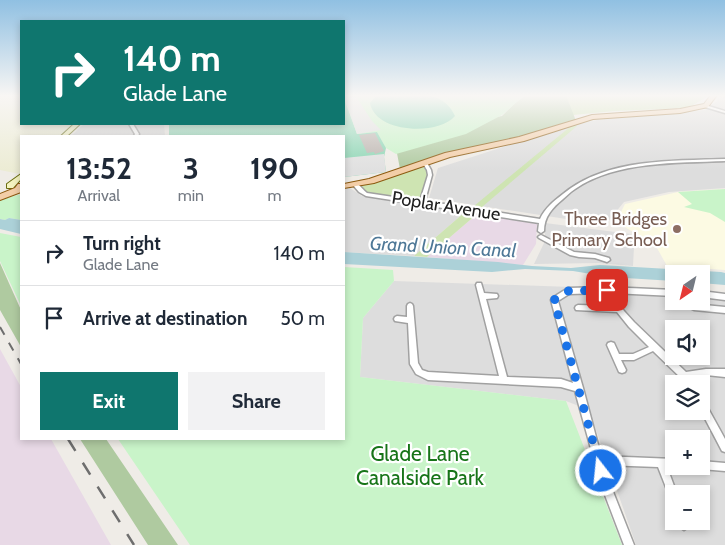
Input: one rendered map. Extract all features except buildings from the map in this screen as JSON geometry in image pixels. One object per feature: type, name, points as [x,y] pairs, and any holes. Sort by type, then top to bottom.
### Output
[{"type":"main road","points":[[345,186],[424,162],[522,139],[581,120]]},
{"type":"main road","points":[[65,135],[76,125]]},
{"type":"main road","points":[[0,197],[17,186]]},
{"type":"street","points":[[607,260],[590,254],[573,254],[541,234],[540,221],[546,212],[571,188],[598,175],[655,164],[725,160]]},
{"type":"street","points":[[422,202],[430,175],[424,162]]},
{"type":"street","name":"Poplar Avenue","points":[[356,184],[366,194],[540,221]]},
{"type":"street","points":[[479,285],[504,380]]},
{"type":"street","points":[[601,471],[554,300],[568,291],[607,290],[665,293]]},
{"type":"street","points":[[607,290],[618,309],[682,375]]},
{"type":"street","points":[[710,295],[725,297]]},
{"type":"street","points":[[482,296],[495,296]]},
{"type":"street","points":[[410,306],[414,364],[419,372],[428,376],[560,383],[579,388]]},
{"type":"street","points":[[710,307],[725,310]]},
{"type":"street","points":[[578,308],[618,309]]},
{"type":"street","points":[[398,320],[411,320]]},
{"type":"street","points":[[611,345],[622,370]]},
{"type":"street","points":[[616,357],[634,357],[655,347]]},
{"type":"street","points":[[699,375],[706,372],[725,373]]},
{"type":"street","points":[[710,420],[725,448]]},
{"type":"street","points":[[598,460],[665,463]]},
{"type":"street","points":[[661,462],[670,485]]},
{"type":"street","points":[[710,466],[725,467]]},
{"type":"street","points":[[605,482],[629,545]]},
{"type":"shaded area","points":[[352,120],[372,120],[381,130],[357,134]]},
{"type":"shaded area","points":[[595,120],[725,120],[725,188],[669,192],[624,202],[605,225],[429,198],[438,168],[565,127]]},
{"type":"shaded area","points":[[83,125],[164,125],[165,135],[72,135]]},
{"type":"shaded area","points":[[384,154],[386,172],[345,177],[345,158]]},
{"type":"shaded area","points":[[350,188],[362,196],[465,212],[414,256],[345,252],[345,189]]},
{"type":"shaded area","name":"Three Bridges Primary School","points":[[725,189],[725,270],[710,269],[710,265],[666,265],[657,248],[646,243],[640,236],[616,222],[625,204],[678,192]]},
{"type":"shaded area","points":[[477,214],[537,224],[536,244],[523,265],[427,257]]},
{"type":"shaded area","points":[[545,223],[631,234],[634,247],[633,266],[599,263],[534,264],[545,241]]},
{"type":"shaded area","points":[[394,281],[600,288],[665,295],[665,310],[710,310],[710,300],[725,301],[725,545],[636,545],[589,410],[566,401],[360,377],[363,318]]},
{"type":"shaded area","points":[[0,349],[20,385],[20,440],[52,440],[111,545],[0,545]]},
{"type":"green space","points":[[0,120],[20,120],[20,125],[72,125],[60,135],[20,135],[20,174],[0,170]]},
{"type":"green space","points":[[345,120],[352,120],[357,134],[377,132],[386,148],[384,157],[386,172],[345,177],[345,135],[169,135],[169,125],[345,125]]},
{"type":"green space","points":[[352,120],[492,120],[466,134],[396,154],[386,148],[377,132],[357,134]]},
{"type":"green space","points":[[384,120],[449,120],[435,127],[422,129],[395,126]]},
{"type":"green space","points":[[477,120],[576,121],[550,130],[445,154],[400,169],[396,148],[452,125]]},
{"type":"green space","points":[[571,126],[577,126],[482,207],[474,206]]},
{"type":"green space","points":[[424,162],[429,170],[422,202],[366,194],[356,185]]},
{"type":"green space","points":[[725,189],[725,222],[710,213],[684,207],[692,204],[678,192]]},
{"type":"green space","points":[[20,194],[20,220],[0,219],[0,200]]},
{"type":"green space","points":[[465,212],[477,214],[427,257],[414,256]]},
{"type":"green space","points":[[0,233],[20,237],[20,304],[0,261]]},
{"type":"green space","points":[[0,263],[20,308],[20,345],[0,310]]},
{"type":"green space","name":"Glade Lane Canalside Park","points":[[345,267],[393,270],[394,281],[363,318],[360,377],[566,401],[622,545],[190,545],[119,440],[345,440]]},
{"type":"green space","points":[[81,440],[107,440],[178,545],[148,545]]},
{"type":"water","points":[[9,218],[20,220],[20,234],[0,229],[0,219],[5,220]]},
{"type":"water","points":[[345,252],[532,266],[571,268],[600,265],[665,269],[665,280],[609,277],[573,271],[525,269],[492,272],[345,264]]},
{"type":"water","points":[[710,271],[725,273],[725,285],[710,284]]},
{"type":"railway","points":[[0,327],[20,362]]},
{"type":"railway","points":[[69,440],[134,545]]},
{"type":"place","name":"Three Bridges Primary School","points":[[677,229]]},
{"type":"route","points":[[601,471],[554,300],[568,291],[607,290]]},
{"type":"water label","name":"Grand Union Canal","points":[[443,247]]}]
